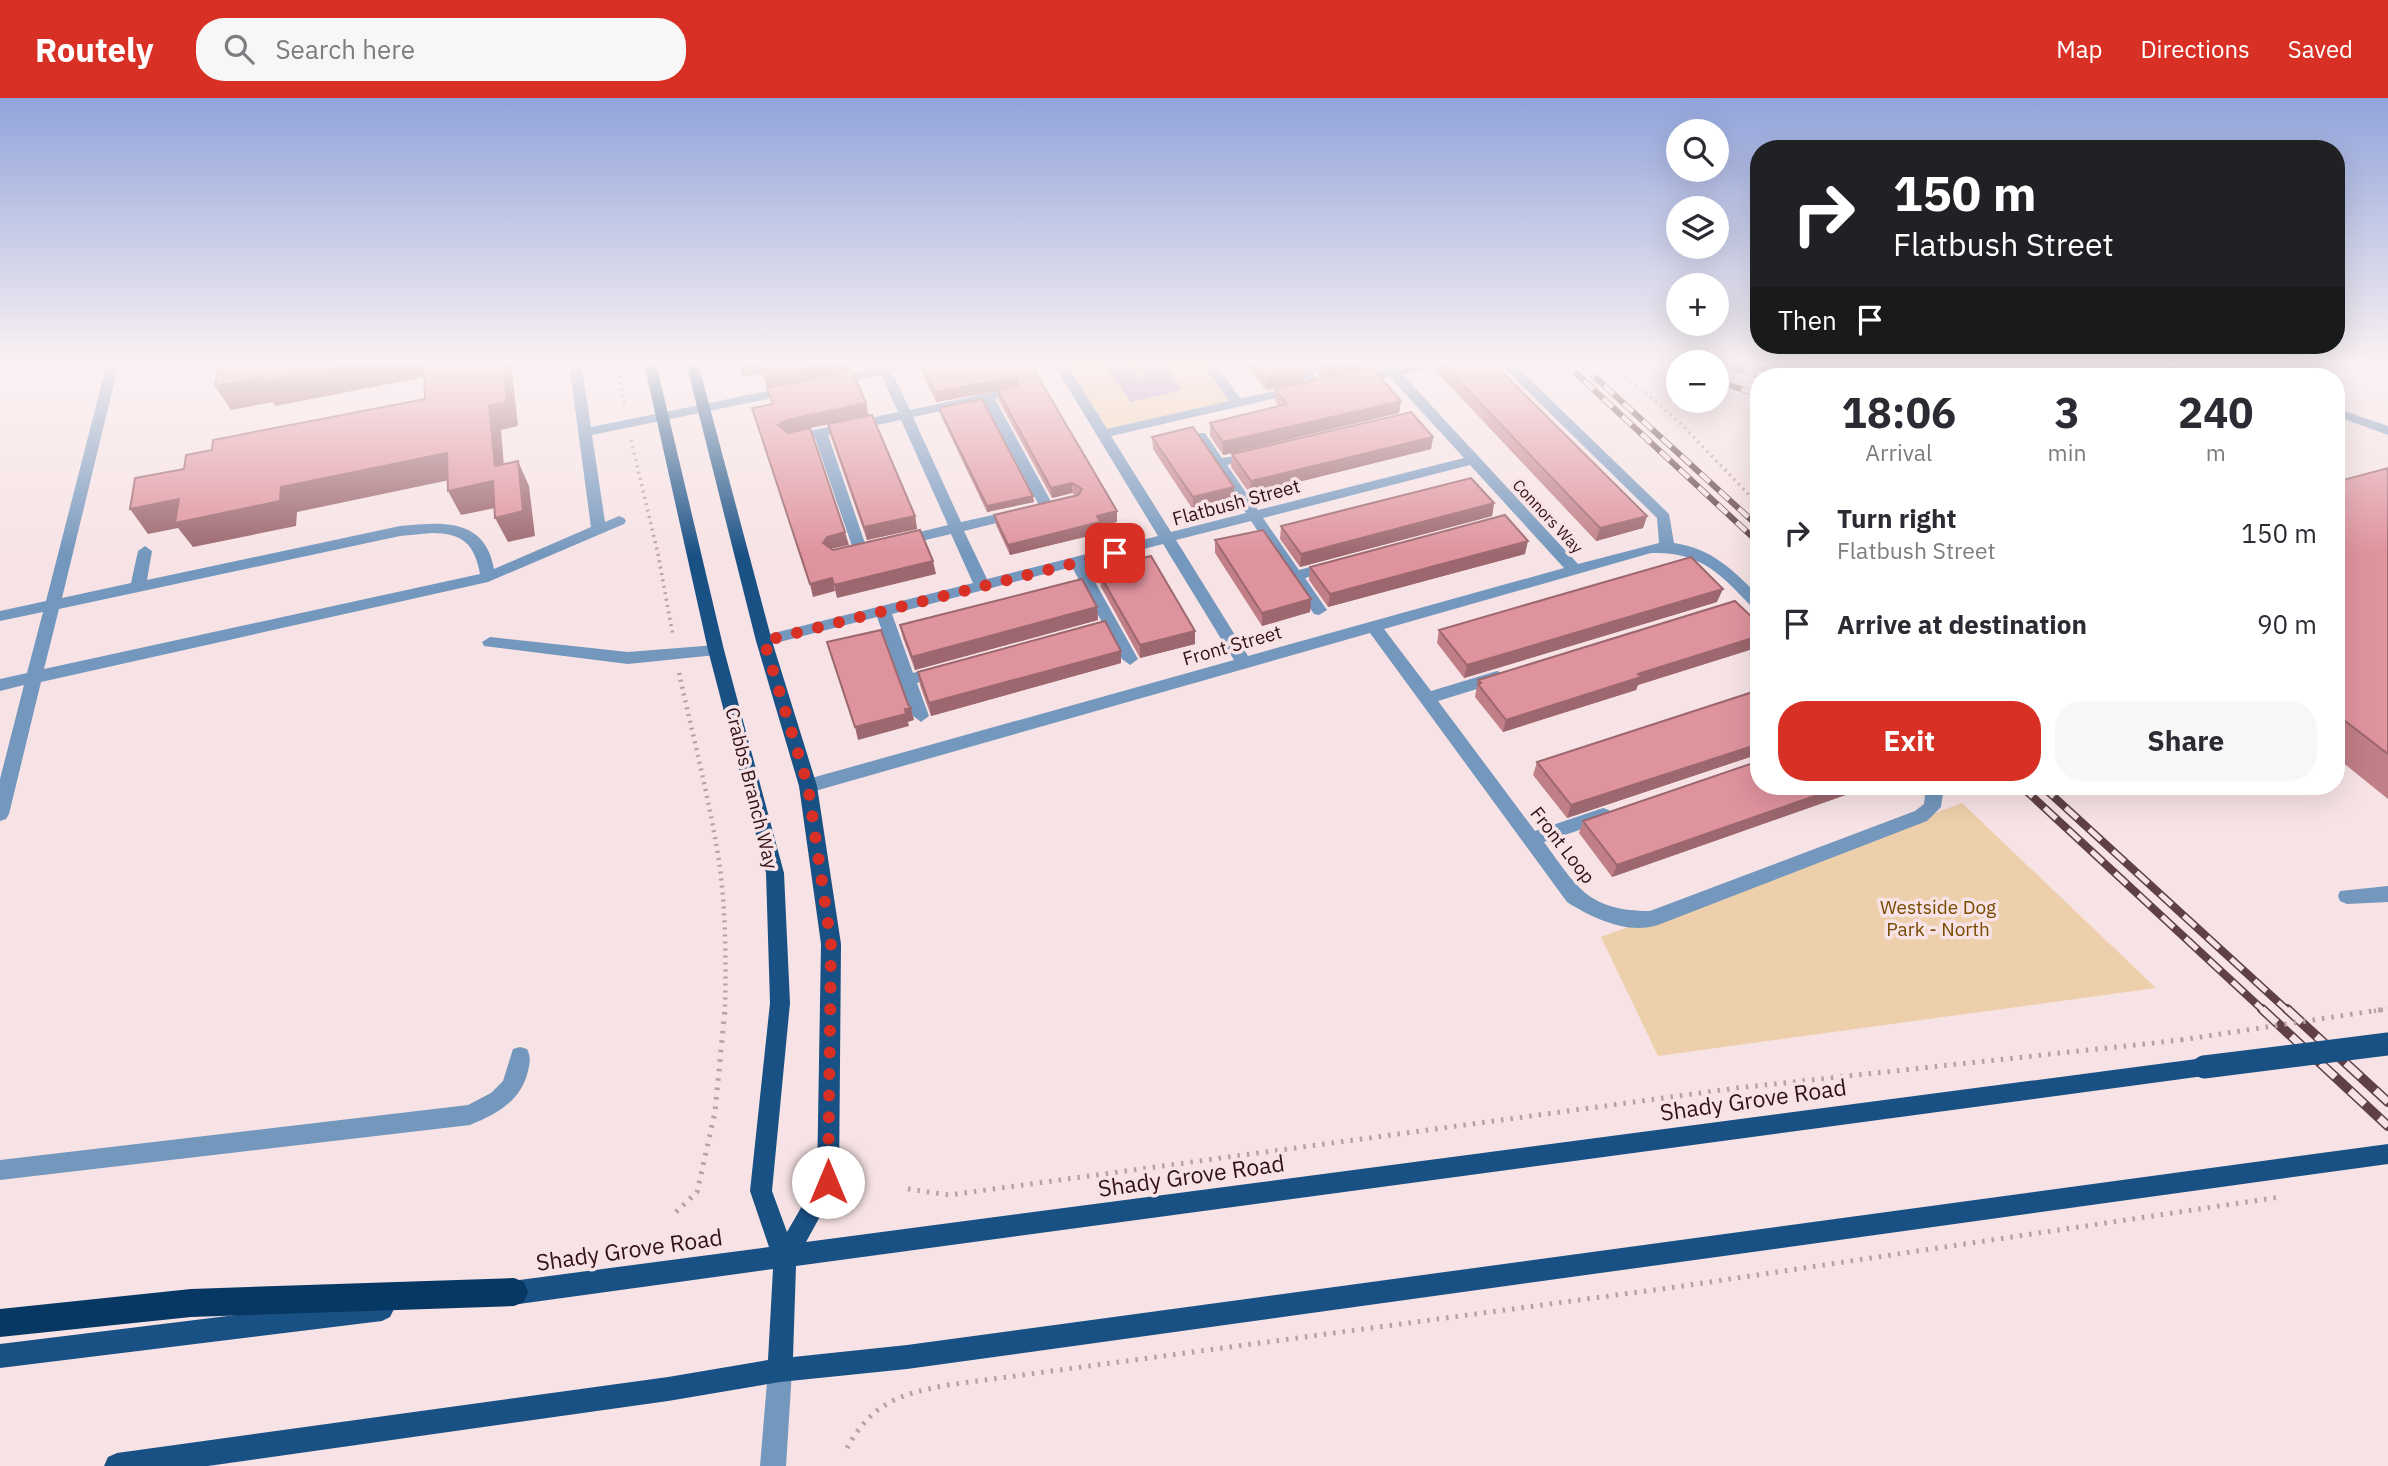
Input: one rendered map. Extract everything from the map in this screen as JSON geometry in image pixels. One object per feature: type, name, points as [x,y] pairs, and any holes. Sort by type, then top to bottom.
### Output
[{"type":"highway","points":[[0,1323],[191,1303],[514,1292]]},
{"type":"main road","name":"Crabbs Branch Way","points":[[667,427],[716,650],[775,873],[780,1003],[761,1191],[785,1258],[780,1370]]},
{"type":"main road","name":"Crabbs Branch Way","points":[[709,427],[764,641],[808,786],[831,944],[828,1182],[785,1258]]},
{"type":"main road","name":"Shady Grove Road","points":[[0,1356],[685,1268],[785,1258],[2388,1044]]},
{"type":"main road","points":[[117,1466],[668,1389],[780,1370],[907,1357],[2388,1154]]},
{"type":"street","points":[[0,814],[97,427]]},
{"type":"street","points":[[584,427],[599,529]]},
{"type":"street","points":[[585,432],[613,427]]},
{"type":"street","points":[[791,439],[849,427]]},
{"type":"street","points":[[910,427],[982,586]]},
{"type":"street","points":[[820,433],[865,548],[1054,505],[1006,427]]},
{"type":"street","points":[[1099,427],[1245,664]]},
{"type":"street","points":[[1104,434],[1135,427]]},
{"type":"street","name":"Connors Way","points":[[1437,427],[1473,460],[1517,517],[1573,568]]},
{"type":"street","points":[[1571,427],[1664,517],[1667,546],[1698,551],[1713,561],[1750,602]]},
{"type":"street","points":[[1200,436],[1319,610]]},
{"type":"street","points":[[1218,463],[1271,451]]},
{"type":"street","name":"Flatbush Street","points":[[764,641],[1473,460]]},
{"type":"street","points":[[0,685],[488,577],[619,521]]},
{"type":"street","points":[[0,616],[387,534],[428,528],[457,529],[472,537],[482,547],[488,577]]},
{"type":"street","name":"Front Street","points":[[808,786],[1375,628],[1573,568],[1667,546]]},
{"type":"street","points":[[138,587],[145,551]]},
{"type":"street","points":[[1077,562],[1105,627],[1130,659]]},
{"type":"street","points":[[1296,576],[1349,562]]},
{"type":"street","points":[[883,611],[920,716]]},
{"type":"street","name":"Front Loop","points":[[1375,628],[1574,897],[1593,910],[1631,920],[1651,919],[1921,816],[1932,807],[1933,795]]},
{"type":"street","points":[[490,642],[628,658],[676,656],[716,650]]},
{"type":"street","points":[[908,680],[958,666]]},
{"type":"street","points":[[1427,698],[1518,670]]},
{"type":"street","points":[[1532,839],[1620,809]]},
{"type":"street","points":[[2347,896],[2388,894]]},
{"type":"street","points":[[0,1170],[470,1115],[501,1101],[518,1077],[520,1056]]},
{"type":"street","name":"Crabbs Branch Way","points":[[773,1466],[780,1370]]},
{"type":"path","points":[[629,427],[658,554],[676,656],[706,791],[719,864],[726,971],[725,1026],[715,1112],[697,1192],[676,1212]]},
{"type":"path","points":[[1684,427],[1750,496]]},
{"type":"path","points":[[908,1189],[949,1195],[1737,1088],[2181,1040],[2388,1009]]},
{"type":"path","points":[[847,1448],[867,1415],[886,1401],[906,1393],[948,1385],[1683,1286],[2295,1194]]},
{"type":"green space","points":[[1102,427],[1127,427],[1105,432]]},
{"type":"green space","name":"Westside Dog Park - North","points":[[1962,803],[2156,988],[1658,1056],[1601,937]]},
{"type":"building","points":[[281,427],[491,427],[495,466],[518,461],[523,511],[495,518],[493,481],[448,491],[447,453],[281,487],[280,501],[175,523],[179,499],[130,509],[135,478],[184,469],[186,455],[212,450],[213,440]]},
{"type":"building","points":[[758,427],[780,427],[788,433],[810,428],[845,532],[827,537],[823,543],[833,550],[920,530],[933,561],[834,585],[832,578],[810,584]]},
{"type":"building","points":[[829,427],[877,427],[915,516],[864,527]]},
{"type":"building","points":[[948,427],[997,427],[1033,496],[987,506]]},
{"type":"building","points":[[1018,427],[1068,427],[1117,511],[1097,516],[1100,522],[1008,545],[994,515],[1078,495],[1082,489],[1072,483],[1051,488]]},
{"type":"building","points":[[1193,427],[1234,487],[1193,497],[1152,437]]},
{"type":"building","points":[[1213,427],[1289,427],[1223,442]]},
{"type":"building","points":[[1348,427],[1424,427],[1433,437],[1251,481],[1232,454]]},
{"type":"building","points":[[1503,427],[1557,427],[1647,516],[1600,528]]},
{"type":"building","points":[[2388,468],[2388,754],[2345,721],[2345,480]]},
{"type":"building","points":[[1471,478],[1494,503],[1301,554],[1281,526]]},
{"type":"building","points":[[1505,515],[1528,541],[1330,594],[1310,567]]},
{"type":"building","points":[[1263,530],[1311,599],[1262,613],[1215,540]]},
{"type":"building","points":[[1151,556],[1195,631],[1140,645],[1100,575],[1110,572],[1107,567]]},
{"type":"building","points":[[1691,557],[1723,589],[1467,665],[1439,630]]},
{"type":"building","points":[[1082,579],[1097,607],[912,657],[900,625]]},
{"type":"building","points":[[1735,601],[1750,615],[1750,639],[1506,720],[1478,684],[1481,683],[1478,680]]},
{"type":"building","points":[[1105,621],[1121,651],[929,703],[918,672]]},
{"type":"building","points":[[881,630],[911,708],[905,709],[906,714],[855,727],[827,642]]},
{"type":"building","points":[[1750,693],[1750,747],[1571,805],[1537,762]]},
{"type":"building","points":[[1750,764],[1750,795],[1817,795],[1617,865],[1583,821]]},
{"type":"railway","points":[[1634,427],[1750,535]]},
{"type":"railway","points":[[1649,427],[1750,519]]},
{"type":"railway","points":[[2031,795],[2264,1011]]},
{"type":"railway","points":[[2052,795],[2288,1011]]},
{"type":"railway","points":[[2262,1009],[2388,1126]]},
{"type":"railway","points":[[2287,1009],[2388,1102]]},
{"type":"route","points":[[828,1182],[831,944],[808,786],[764,641],[1115,553]]}]
